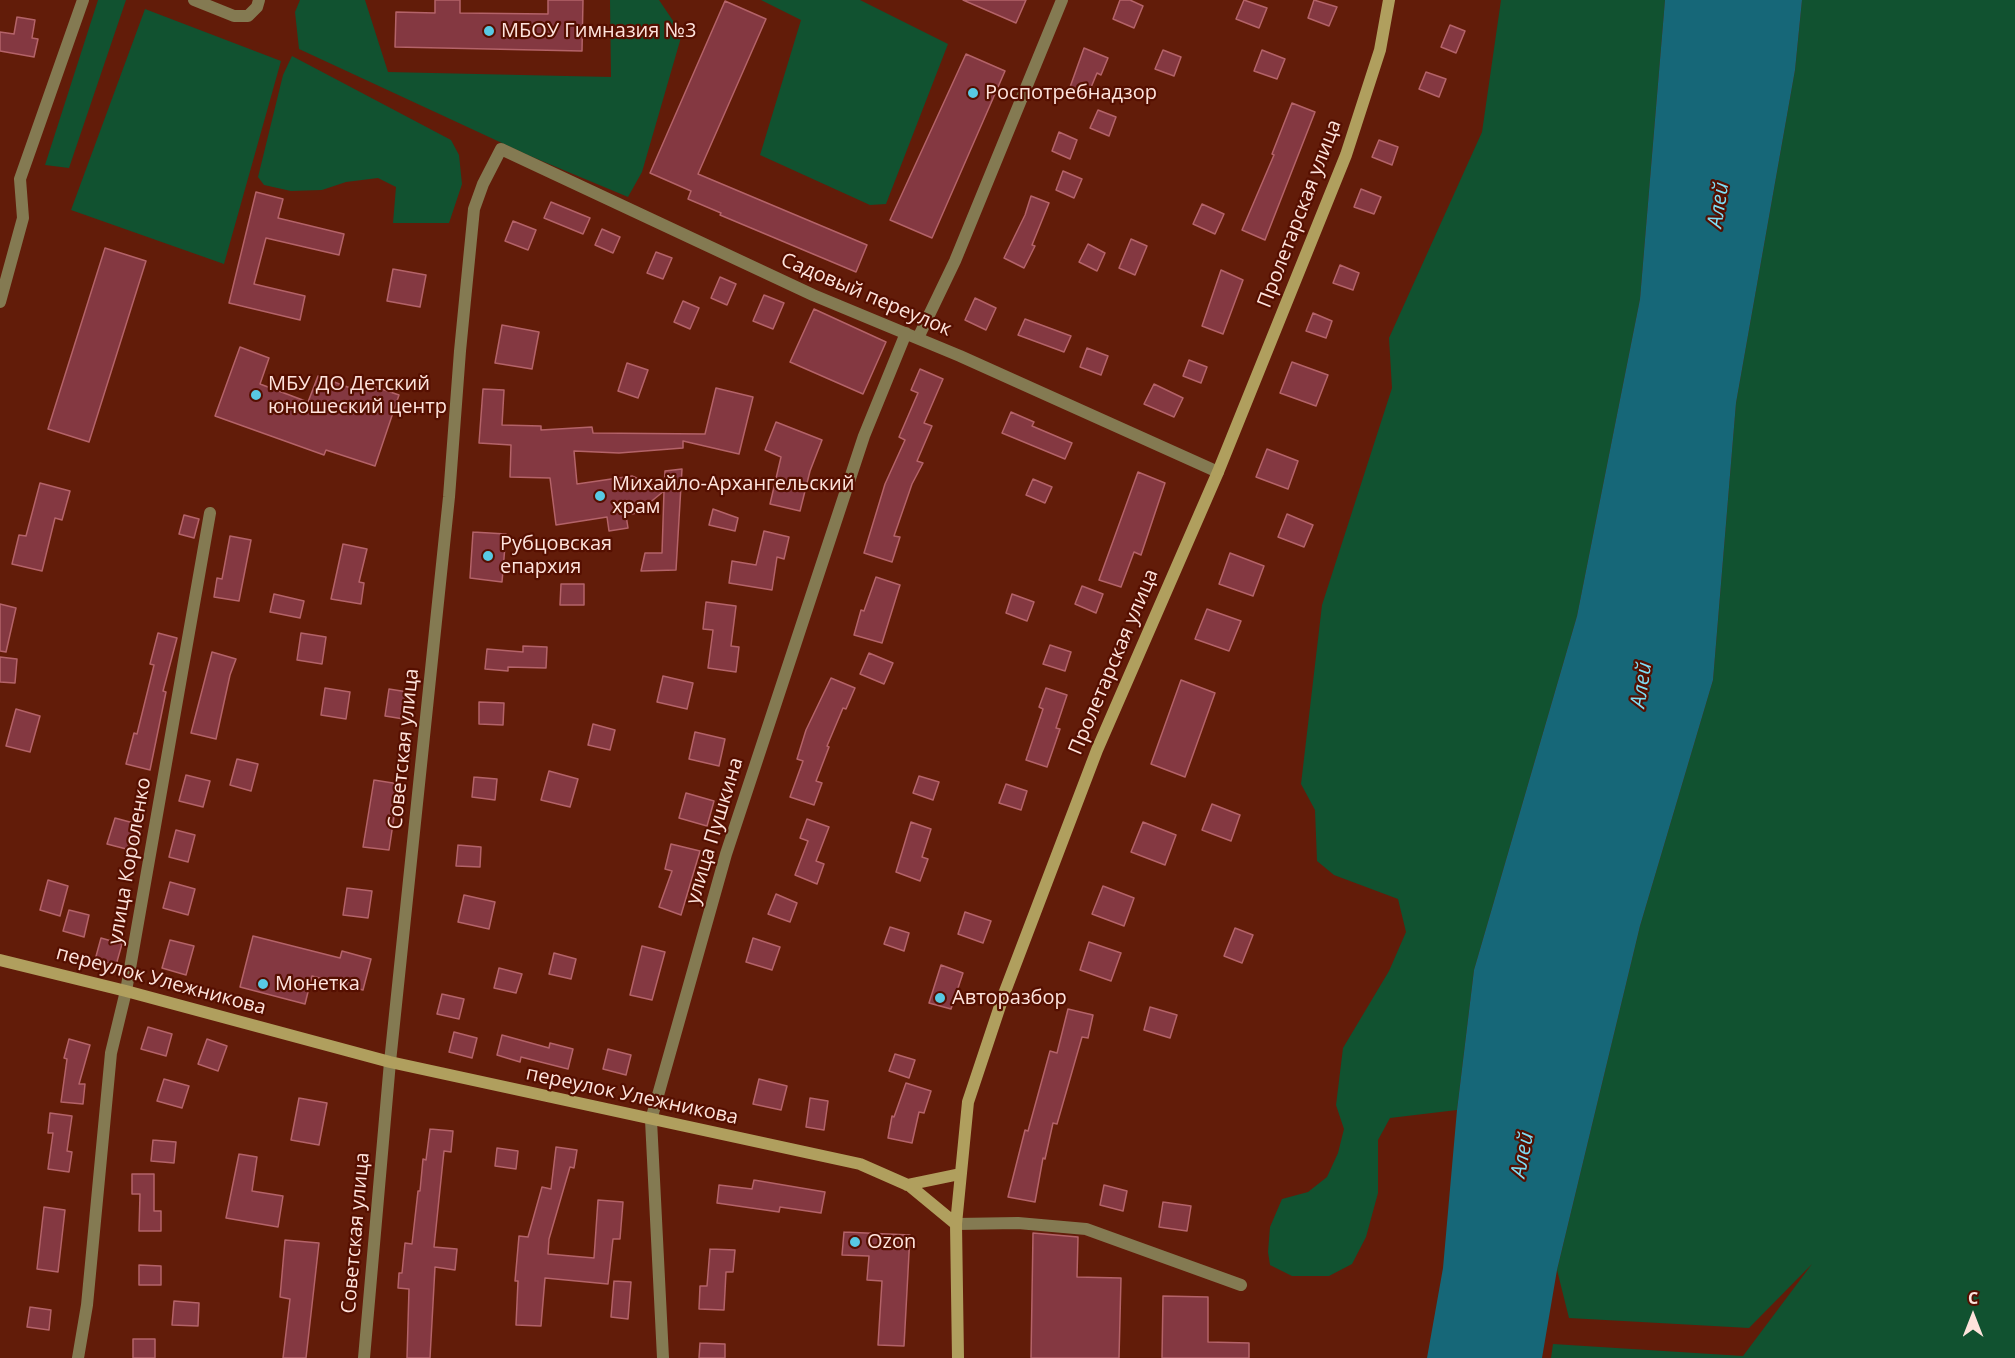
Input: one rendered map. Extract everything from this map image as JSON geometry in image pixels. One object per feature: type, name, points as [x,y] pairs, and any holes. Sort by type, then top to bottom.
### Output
[{"type":"street","points":[[0,302],[23,218],[20,179],[83,0]]},
{"type":"street","points":[[194,0],[234,16],[248,16],[258,4]]},
{"type":"street","points":[[918,338],[955,261],[1062,0]]},
{"type":"street","name":"Пролетарская улица","points":[[958,1358],[956,1224],[968,1102],[1004,994],[1097,750],[1218,472],[1346,155],[1380,50],[1389,0]]},
{"type":"street","name":"Садовый переулок","points":[[501,149],[813,296],[918,338],[1218,472]]},
{"type":"street","name":"Советская улица","points":[[364,1358],[390,1062],[446,536],[474,209],[483,183],[501,149]]},
{"type":"street","name":"улица Пушкина","points":[[663,1358],[651,1120],[726,854],[864,436],[906,333]]},
{"type":"street","name":"улица Короленко","points":[[78,1358],[87,1305],[111,1053],[126,991],[210,513]]},
{"type":"street","name":"переулок Улежникова","points":[[0,960],[126,991],[390,1062],[860,1164],[907,1185],[956,1224]]},
{"type":"street","points":[[907,1185],[960,1174]]},
{"type":"street","points":[[956,1224],[1018,1223],[1086,1229],[1241,1285]]},
{"type":"green space","points":[[98,0],[126,0],[69,168],[45,165]]},
{"type":"green space","points":[[300,0],[365,0],[388,72],[611,77],[610,0],[659,0],[682,34],[642,172],[628,197],[530,156],[299,49],[295,12]]},
{"type":"green space","points":[[761,0],[860,0],[948,44],[886,204],[870,205],[760,155],[801,20]]},
{"type":"green space","points":[[1501,0],[1665,0],[1640,299],[1577,616],[1474,970],[1457,1110],[1390,1118],[1378,1140],[1378,1193],[1366,1237],[1352,1264],[1329,1276],[1292,1276],[1270,1265],[1268,1252],[1270,1227],[1282,1199],[1308,1192],[1327,1177],[1338,1153],[1344,1129],[1336,1105],[1343,1048],[1389,971],[1406,932],[1398,899],[1334,875],[1317,861],[1315,810],[1301,784],[1322,605],[1392,388],[1389,338],[1482,132]]},
{"type":"green space","points":[[1802,0],[2015,0],[2015,1358],[1551,1358],[1553,1344],[1743,1356],[1812,1264],[1749,1328],[1569,1318],[1557,1270],[1640,926],[1713,680],[1736,403],[1795,70]]},
{"type":"green space","points":[[145,9],[281,61],[224,264],[71,210]]},
{"type":"green space","points":[[292,56],[451,140],[459,155],[462,184],[449,223],[393,223],[396,187],[378,178],[346,182],[322,190],[291,191],[264,185],[258,177],[283,75]]},
{"type":"water","name":"Алей","points":[[1665,0],[1802,0],[1795,70],[1736,403],[1713,680],[1640,926],[1557,1270],[1542,1358],[1427,1358],[1443,1268],[1457,1110],[1474,970],[1577,616],[1640,299]]},
{"type":"building","name":"МБОУ Гимназия №3","points":[[435,0],[460,0],[460,13],[548,14],[548,0],[583,0],[582,51],[395,47],[396,12],[435,13]]},
{"type":"building","points":[[963,0],[1026,0],[1016,23]]},
{"type":"building","points":[[1120,0],[1130,0],[1143,6],[1134,28],[1113,19]]},
{"type":"building","points":[[1244,0],[1267,8],[1259,28],[1236,19]]},
{"type":"building","points":[[1314,0],[1337,7],[1329,26],[1308,18]]},
{"type":"building","points":[[725,1],[766,19],[698,174],[867,245],[856,272],[720,215],[721,213],[688,199],[691,191],[650,173]]},
{"type":"building","points":[[17,17],[35,20],[32,38],[38,39],[34,57],[0,51],[0,32],[14,34]]},
{"type":"building","points":[[1450,25],[1465,31],[1456,53],[1441,47]]},
{"type":"building","points":[[1084,48],[1108,58],[1101,75],[1097,73],[1087,97],[1069,90]]},
{"type":"building","points":[[1163,50],[1181,57],[1174,76],[1155,69]]},
{"type":"building","points":[[1262,50],[1285,59],[1277,79],[1254,71]]},
{"type":"building","points":[[966,54],[1005,71],[932,238],[890,220]]},
{"type":"building","points":[[1426,72],[1446,79],[1439,97],[1419,89]]},
{"type":"building","points":[[1292,103],[1315,112],[1265,240],[1242,230],[1274,155],[1272,154]]},
{"type":"building","points":[[1098,110],[1116,117],[1109,136],[1090,128]]},
{"type":"building","points":[[1059,132],[1077,140],[1070,159],[1052,151]]},
{"type":"building","points":[[1379,140],[1398,147],[1392,165],[1372,157]]},
{"type":"building","points":[[1063,171],[1082,179],[1074,198],[1056,190]]},
{"type":"building","points":[[1361,189],[1381,197],[1374,214],[1354,207]]},
{"type":"building","points":[[256,192],[283,199],[278,218],[344,234],[339,255],[266,238],[254,284],[305,296],[300,320],[229,303]]},
{"type":"building","points":[[1031,196],[1049,203],[1032,245],[1035,246],[1024,268],[1004,258],[1025,215]]},
{"type":"building","points":[[551,202],[590,218],[583,234],[544,218]]},
{"type":"building","points":[[1202,204],[1224,214],[1215,234],[1193,224]]},
{"type":"building","points":[[513,221],[536,230],[528,250],[505,241]]},
{"type":"building","points":[[602,229],[620,237],[613,253],[595,245]]},
{"type":"building","points":[[1131,239],[1147,246],[1135,275],[1119,268]]},
{"type":"building","points":[[1088,244],[1105,253],[1097,271],[1079,262]]},
{"type":"building","points":[[105,248],[146,261],[89,442],[48,429]]},
{"type":"building","points":[[656,252],[672,258],[663,279],[647,273]]},
{"type":"building","points":[[1340,265],[1359,273],[1353,290],[1333,283]]},
{"type":"building","points":[[393,269],[426,275],[420,307],[387,301]]},
{"type":"building","points":[[1221,270],[1243,280],[1223,334],[1202,326]]},
{"type":"building","points":[[720,277],[736,284],[727,305],[711,298]]},
{"type":"building","points":[[764,295],[784,303],[773,329],[753,321]]},
{"type":"building","points":[[975,298],[996,308],[986,330],[965,320]]},
{"type":"building","points":[[683,301],[699,308],[690,329],[674,322]]},
{"type":"building","points":[[814,309],[886,342],[863,394],[790,362]]},
{"type":"building","points":[[1313,313],[1332,321],[1326,338],[1306,331]]},
{"type":"building","points":[[1025,319],[1071,336],[1064,352],[1018,335]]},
{"type":"building","points":[[502,325],[539,332],[532,369],[495,363]]},
{"type":"building","name":"МБУ ДО Детский юношеский центр","points":[[240,347],[269,358],[260,384],[308,402],[318,376],[361,392],[364,383],[399,395],[375,466],[326,450],[324,455],[215,416]]},
{"type":"building","points":[[1087,348],[1108,356],[1101,375],[1080,367]]},
{"type":"building","points":[[1189,360],[1207,367],[1201,383],[1183,376]]},
{"type":"building","points":[[1292,362],[1328,375],[1316,406],[1280,393]]},
{"type":"building","points":[[627,363],[648,370],[638,398],[618,391]]},
{"type":"building","points":[[920,369],[943,379],[924,423],[932,426],[917,461],[923,463],[912,484],[894,536],[900,537],[892,562],[864,553],[885,484],[905,440],[899,437],[918,393],[911,390]]},
{"type":"building","points":[[1154,384],[1183,398],[1174,417],[1144,404]]},
{"type":"building","points":[[716,388],[753,397],[739,454],[683,441],[683,448],[619,453],[574,451],[577,484],[632,476],[664,490],[665,471],[682,469],[676,570],[641,571],[645,553],[662,553],[664,491],[637,513],[626,515],[628,528],[609,531],[607,517],[556,525],[550,478],[510,477],[511,445],[479,443],[483,389],[504,390],[502,425],[541,426],[541,430],[592,427],[593,433],[705,434]]},
{"type":"building","points":[[1011,412],[1034,422],[1032,426],[1072,443],[1065,459],[1002,433]]},
{"type":"building","points":[[776,422],[822,440],[810,471],[800,511],[770,504],[781,457],[765,450]]},
{"type":"building","points":[[1267,449],[1298,461],[1288,489],[1256,477]]},
{"type":"building","points":[[1138,472],[1165,483],[1141,555],[1134,552],[1121,587],[1099,580]]},
{"type":"building","points":[[1033,479],[1052,487],[1045,503],[1026,495]]},
{"type":"building","points":[[40,483],[70,491],[62,520],[55,518],[42,571],[12,564],[19,535],[26,536]]},
{"type":"building","points":[[713,509],[738,518],[735,531],[709,525]]},
{"type":"building","points":[[1287,514],[1313,525],[1304,547],[1278,537]]},
{"type":"building","points":[[184,515],[199,519],[194,538],[179,534]]},
{"type":"building","points":[[764,531],[789,537],[784,559],[777,557],[772,590],[729,583],[732,561],[756,565]]},
{"type":"building","name":"Рубцовская епархия","points":[[473,532],[506,534],[502,582],[470,578]]},
{"type":"building","points":[[230,536],[251,540],[239,601],[214,597],[217,578],[222,579]]},
{"type":"building","points":[[343,544],[367,549],[359,582],[364,583],[361,604],[331,599]]},
{"type":"building","points":[[1230,553],[1264,566],[1253,596],[1219,584]]},
{"type":"building","points":[[876,577],[900,585],[882,643],[854,635],[861,610],[864,611]]},
{"type":"building","points":[[561,584],[584,584],[584,605],[560,605]]},
{"type":"building","points":[[1082,586],[1103,594],[1096,613],[1075,604]]},
{"type":"building","points":[[274,594],[304,601],[300,618],[270,612]]},
{"type":"building","points":[[1012,594],[1034,602],[1027,621],[1006,613]]},
{"type":"building","points":[[706,602],[736,606],[731,646],[739,647],[736,672],[708,668],[713,630],[703,629]]},
{"type":"building","points":[[0,604],[16,608],[6,652],[0,651]]},
{"type":"building","points":[[1207,609],[1241,621],[1229,651],[1195,639]]},
{"type":"building","points":[[158,633],[177,638],[163,691],[166,692],[150,770],[126,764],[134,733],[137,734],[154,665],[150,664]]},
{"type":"building","points":[[301,633],[326,637],[322,664],[297,660]]},
{"type":"building","points":[[1050,645],[1071,652],[1065,671],[1043,664]]},
{"type":"building","points":[[523,646],[547,647],[546,668],[508,667],[508,671],[485,669],[487,649],[523,652]]},
{"type":"building","points":[[212,652],[236,659],[230,675],[216,739],[191,733]]},
{"type":"building","points":[[869,653],[893,663],[884,684],[860,674]]},
{"type":"building","points":[[0,657],[17,659],[15,683],[0,682]]},
{"type":"building","points":[[663,676],[693,683],[687,709],[657,702]]},
{"type":"building","points":[[831,678],[855,688],[846,709],[843,708],[827,746],[829,747],[816,781],[822,783],[814,805],[790,797],[803,761],[797,759],[806,730]]},
{"type":"building","points":[[1181,680],[1215,693],[1185,777],[1151,764]]},
{"type":"building","points":[[325,688],[350,692],[346,719],[321,715]]},
{"type":"building","points":[[1046,688],[1067,695],[1056,728],[1060,729],[1047,767],[1026,760],[1043,709],[1039,707]]},
{"type":"building","points":[[389,689],[414,693],[410,720],[385,716]]},
{"type":"building","points":[[479,702],[504,703],[503,725],[479,724]]},
{"type":"building","points":[[16,709],[40,716],[30,752],[6,746]]},
{"type":"building","points":[[593,724],[615,730],[610,750],[588,745]]},
{"type":"building","points":[[695,732],[725,739],[719,766],[689,759]]},
{"type":"building","points":[[237,759],[258,764],[251,791],[230,785]]},
{"type":"building","points":[[549,771],[578,779],[570,807],[541,800]]},
{"type":"building","points":[[186,775],[210,781],[203,807],[179,801]]},
{"type":"building","points":[[919,776],[939,782],[933,800],[913,793]]},
{"type":"building","points":[[474,777],[497,779],[495,800],[472,797]]},
{"type":"building","points":[[374,780],[399,784],[389,850],[363,847]]},
{"type":"building","points":[[1006,784],[1027,791],[1021,810],[999,803]]},
{"type":"building","points":[[686,793],[714,801],[707,826],[679,818]]},
{"type":"building","points":[[1212,804],[1240,815],[1231,841],[1202,830]]},
{"type":"building","points":[[115,818],[141,825],[134,851],[107,844]]},
{"type":"building","points":[[807,819],[829,827],[816,861],[824,864],[817,884],[795,875],[808,841],[800,838]]},
{"type":"building","points":[[911,822],[931,829],[922,857],[928,859],[920,881],[896,872]]},
{"type":"building","points":[[1143,822],[1176,835],[1165,865],[1131,852]]},
{"type":"building","points":[[176,830],[195,835],[188,862],[169,857]]},
{"type":"building","points":[[671,844],[700,851],[681,915],[659,907],[672,871],[665,869]]},
{"type":"building","points":[[458,845],[481,847],[480,867],[456,866]]},
{"type":"building","points":[[48,880],[68,886],[60,916],[40,910]]},
{"type":"building","points":[[170,882],[195,889],[188,915],[163,908]]},
{"type":"building","points":[[1103,886],[1134,898],[1124,926],[1092,914]]},
{"type":"building","points":[[347,888],[372,891],[368,918],[343,915]]},
{"type":"building","points":[[776,894],[797,903],[790,922],[768,914]]},
{"type":"building","points":[[464,895],[495,902],[489,929],[458,922]]},
{"type":"building","points":[[69,910],[89,915],[84,937],[63,931]]},
{"type":"building","points":[[965,912],[991,921],[983,943],[958,934]]},
{"type":"building","points":[[890,927],[909,933],[904,951],[884,944]]},
{"type":"building","points":[[1235,928],[1253,935],[1242,963],[1224,956]]},
{"type":"building","points":[[253,936],[340,958],[342,951],[371,959],[363,990],[312,976],[305,1004],[240,987]]},
{"type":"building","points":[[101,938],[122,944],[116,965],[95,960]]},
{"type":"building","points":[[753,938],[780,947],[772,970],[746,962]]},
{"type":"building","points":[[170,940],[194,946],[186,975],[162,968]]},
{"type":"building","points":[[1089,942],[1121,953],[1111,981],[1080,970]]},
{"type":"building","points":[[642,946],[665,952],[652,1000],[630,995]]},
{"type":"building","points":[[554,953],[576,959],[571,979],[549,974]]},
{"type":"building","points":[[941,965],[963,973],[951,1009],[929,1003]]},
{"type":"building","points":[[499,968],[522,974],[516,993],[494,988]]},
{"type":"building","points":[[442,994],[464,999],[459,1019],[437,1014]]},
{"type":"building","points":[[1150,1007],[1177,1015],[1170,1038],[1144,1030]]},
{"type":"building","points":[[1068,1009],[1093,1015],[1088,1038],[1082,1037],[1057,1124],[1053,1123],[1045,1159],[1043,1158],[1035,1202],[1008,1197],[1025,1130],[1028,1131],[1050,1051],[1057,1053]]},
{"type":"building","points":[[148,1027],[172,1034],[166,1056],[141,1049]]},
{"type":"building","points":[[454,1032],[477,1038],[472,1058],[449,1052]]},
{"type":"building","points":[[502,1035],[549,1048],[550,1043],[573,1049],[568,1069],[521,1057],[520,1062],[497,1055]]},
{"type":"building","points":[[69,1039],[90,1045],[79,1084],[85,1084],[83,1104],[61,1102],[67,1059],[64,1058]]},
{"type":"building","points":[[207,1039],[227,1046],[218,1071],[198,1064]]},
{"type":"building","points":[[608,1049],[631,1055],[626,1075],[603,1069]]},
{"type":"building","points":[[895,1054],[915,1060],[909,1078],[889,1071]]},
{"type":"building","points":[[164,1079],[189,1086],[182,1108],[157,1101]]},
{"type":"building","points":[[759,1079],[787,1086],[781,1110],[753,1104]]},
{"type":"building","points":[[906,1083],[931,1091],[924,1113],[919,1112],[912,1143],[888,1138],[892,1116],[894,1117]]},
{"type":"building","points":[[299,1098],[327,1103],[319,1145],[291,1140]]},
{"type":"building","points":[[810,1098],[828,1101],[824,1130],[806,1127]]},
{"type":"building","points":[[50,1113],[72,1116],[67,1151],[72,1152],[69,1172],[48,1169],[53,1133],[48,1133]]},
{"type":"building","points":[[430,1129],[453,1131],[451,1152],[444,1151],[434,1247],[457,1249],[455,1270],[435,1267],[430,1358],[407,1358],[409,1289],[398,1288],[399,1273],[402,1273],[405,1243],[412,1244],[423,1159],[426,1160]]},
{"type":"building","points":[[153,1140],[176,1142],[174,1163],[151,1161]]},
{"type":"building","points":[[556,1147],[577,1150],[574,1168],[570,1167],[549,1239],[548,1254],[594,1258],[598,1200],[623,1202],[620,1239],[613,1239],[608,1284],[545,1278],[541,1326],[516,1325],[518,1281],[515,1281],[519,1236],[528,1237],[542,1187],[551,1189]]},
{"type":"building","points":[[497,1148],[518,1151],[516,1169],[495,1166]]},
{"type":"building","points":[[239,1154],[257,1157],[252,1191],[283,1196],[278,1227],[226,1218]]},
{"type":"building","points":[[132,1174],[154,1174],[154,1211],[161,1211],[161,1231],[139,1231],[140,1194],[132,1194]]},
{"type":"building","points":[[754,1180],[825,1192],[821,1213],[780,1207],[779,1212],[717,1203],[719,1185],[752,1189]]},
{"type":"building","points":[[1104,1185],[1127,1191],[1123,1211],[1100,1205]]},
{"type":"building","points":[[1163,1202],[1191,1206],[1187,1231],[1159,1227]]},
{"type":"building","points":[[44,1207],[65,1210],[58,1272],[37,1269]]},
{"type":"building","points":[[844,1232],[910,1235],[904,1346],[878,1345],[882,1281],[867,1280],[869,1256],[842,1255]]},
{"type":"building","points":[[1033,1233],[1078,1237],[1077,1277],[1121,1278],[1119,1358],[1031,1358]]},
{"type":"building","points":[[285,1240],[319,1243],[306,1358],[283,1358],[290,1299],[280,1297]]},
{"type":"building","points":[[710,1249],[735,1250],[733,1272],[726,1272],[724,1310],[699,1309],[700,1286],[707,1286]]},
{"type":"building","points":[[139,1265],[161,1266],[161,1285],[139,1285]]},
{"type":"building","points":[[614,1281],[631,1282],[628,1319],[611,1317]]},
{"type":"building","points":[[1163,1296],[1208,1297],[1208,1342],[1249,1343],[1249,1358],[1162,1358]]},
{"type":"building","points":[[174,1301],[199,1303],[198,1326],[172,1325]]},
{"type":"building","points":[[30,1307],[51,1310],[49,1330],[27,1327]]},
{"type":"building","points":[[133,1339],[155,1339],[155,1358],[133,1358]]},
{"type":"building","points":[[700,1343],[725,1344],[725,1358],[699,1358]]},
{"type":"place","name":"МБОУ Гимназия №3","points":[[489,31]]},
{"type":"place","name":"Роспотребнадзор","points":[[973,93]]},
{"type":"place","name":"МБУ ДО Детский юношеский центр","points":[[256,395]]},
{"type":"place","name":"Михайло-Архангельский храм","points":[[600,496]]},
{"type":"place","name":"Рубцовская епархия","points":[[488,556]]},
{"type":"place","name":"Монетка","points":[[263,984]]},
{"type":"place","name":"Авторазбор","points":[[940,998]]},
{"type":"place","name":"Ozon","points":[[855,1242]]}]
